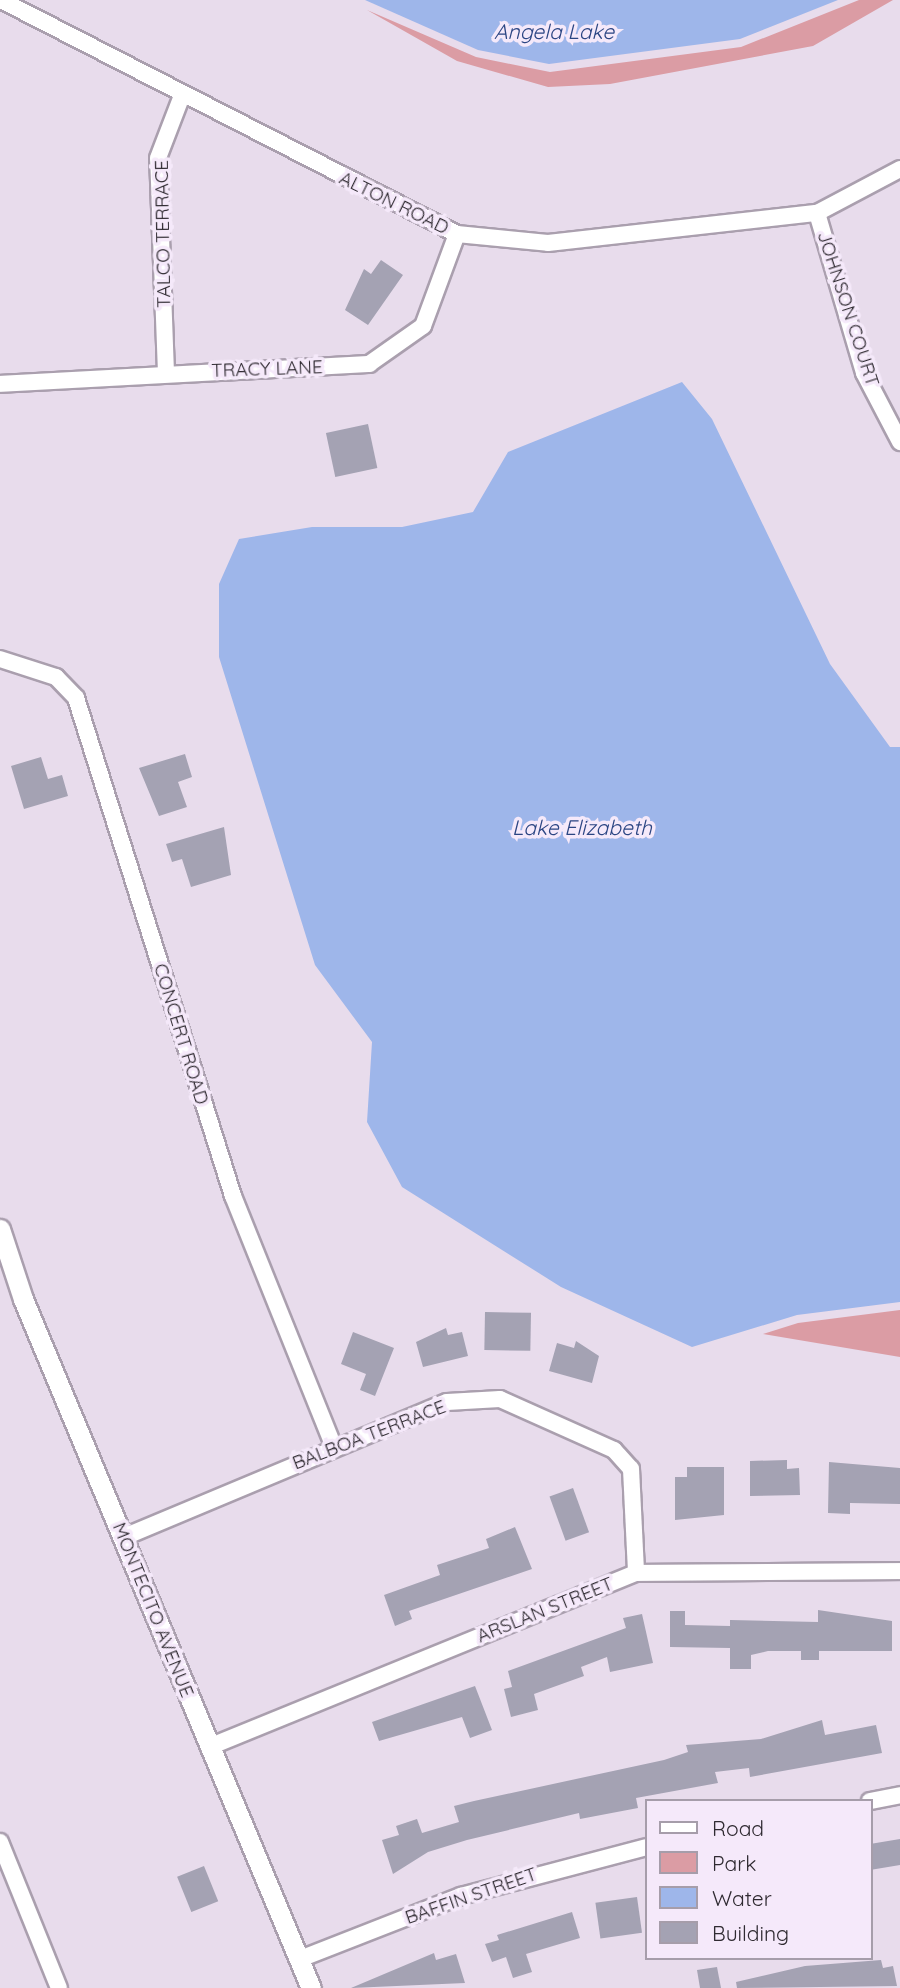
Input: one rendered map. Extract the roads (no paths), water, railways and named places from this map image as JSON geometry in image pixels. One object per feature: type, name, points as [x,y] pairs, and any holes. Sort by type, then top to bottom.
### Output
[{"type":"street","name":"ALTON ROAD","points":[[1,0],[181,98],[457,234],[548,243],[817,213],[900,169]]},
{"type":"street","name":"TALCO TERRACE","points":[[166,373],[158,158],[181,98]]},
{"type":"street","name":"JOHNSON COURT","points":[[817,213],[864,373],[900,442]]},
{"type":"street","name":"TRACY LANE","points":[[0,384],[166,373],[369,365],[423,326],[457,234]]},
{"type":"street","name":"CONCERT ROAD","points":[[0,659],[56,677],[76,698],[225,1171],[334,1447]]},
{"type":"street","name":"MONTECITO AVENUE","points":[[0,1229],[209,1747],[311,1988]]},
{"type":"street","name":"BALBOA TERRACE","points":[[124,1537],[447,1402],[500,1399],[614,1450],[631,1469],[636,1573]]},
{"type":"street","name":"ARSLAN STREET","points":[[209,1747],[636,1573],[900,1571]]},
{"type":"street","points":[[872,1801],[900,1795]]},
{"type":"street","points":[[0,1842],[59,1988]]},
{"type":"street","name":"BAFFIN STREET","points":[[300,1959],[461,1896],[645,1847]]},
{"type":"water","name":"Angela Lake","points":[[365,0],[838,0],[740,39],[549,64],[478,50]]},
{"type":"water","name":"Lake Elizabeth","points":[[682,382],[712,419],[830,664],[890,747],[900,747],[900,1302],[797,1315],[692,1347],[561,1287],[402,1187],[367,1122],[372,1042],[315,965],[219,657],[219,584],[239,539],[312,527],[402,527],[473,512],[508,452]]}]
